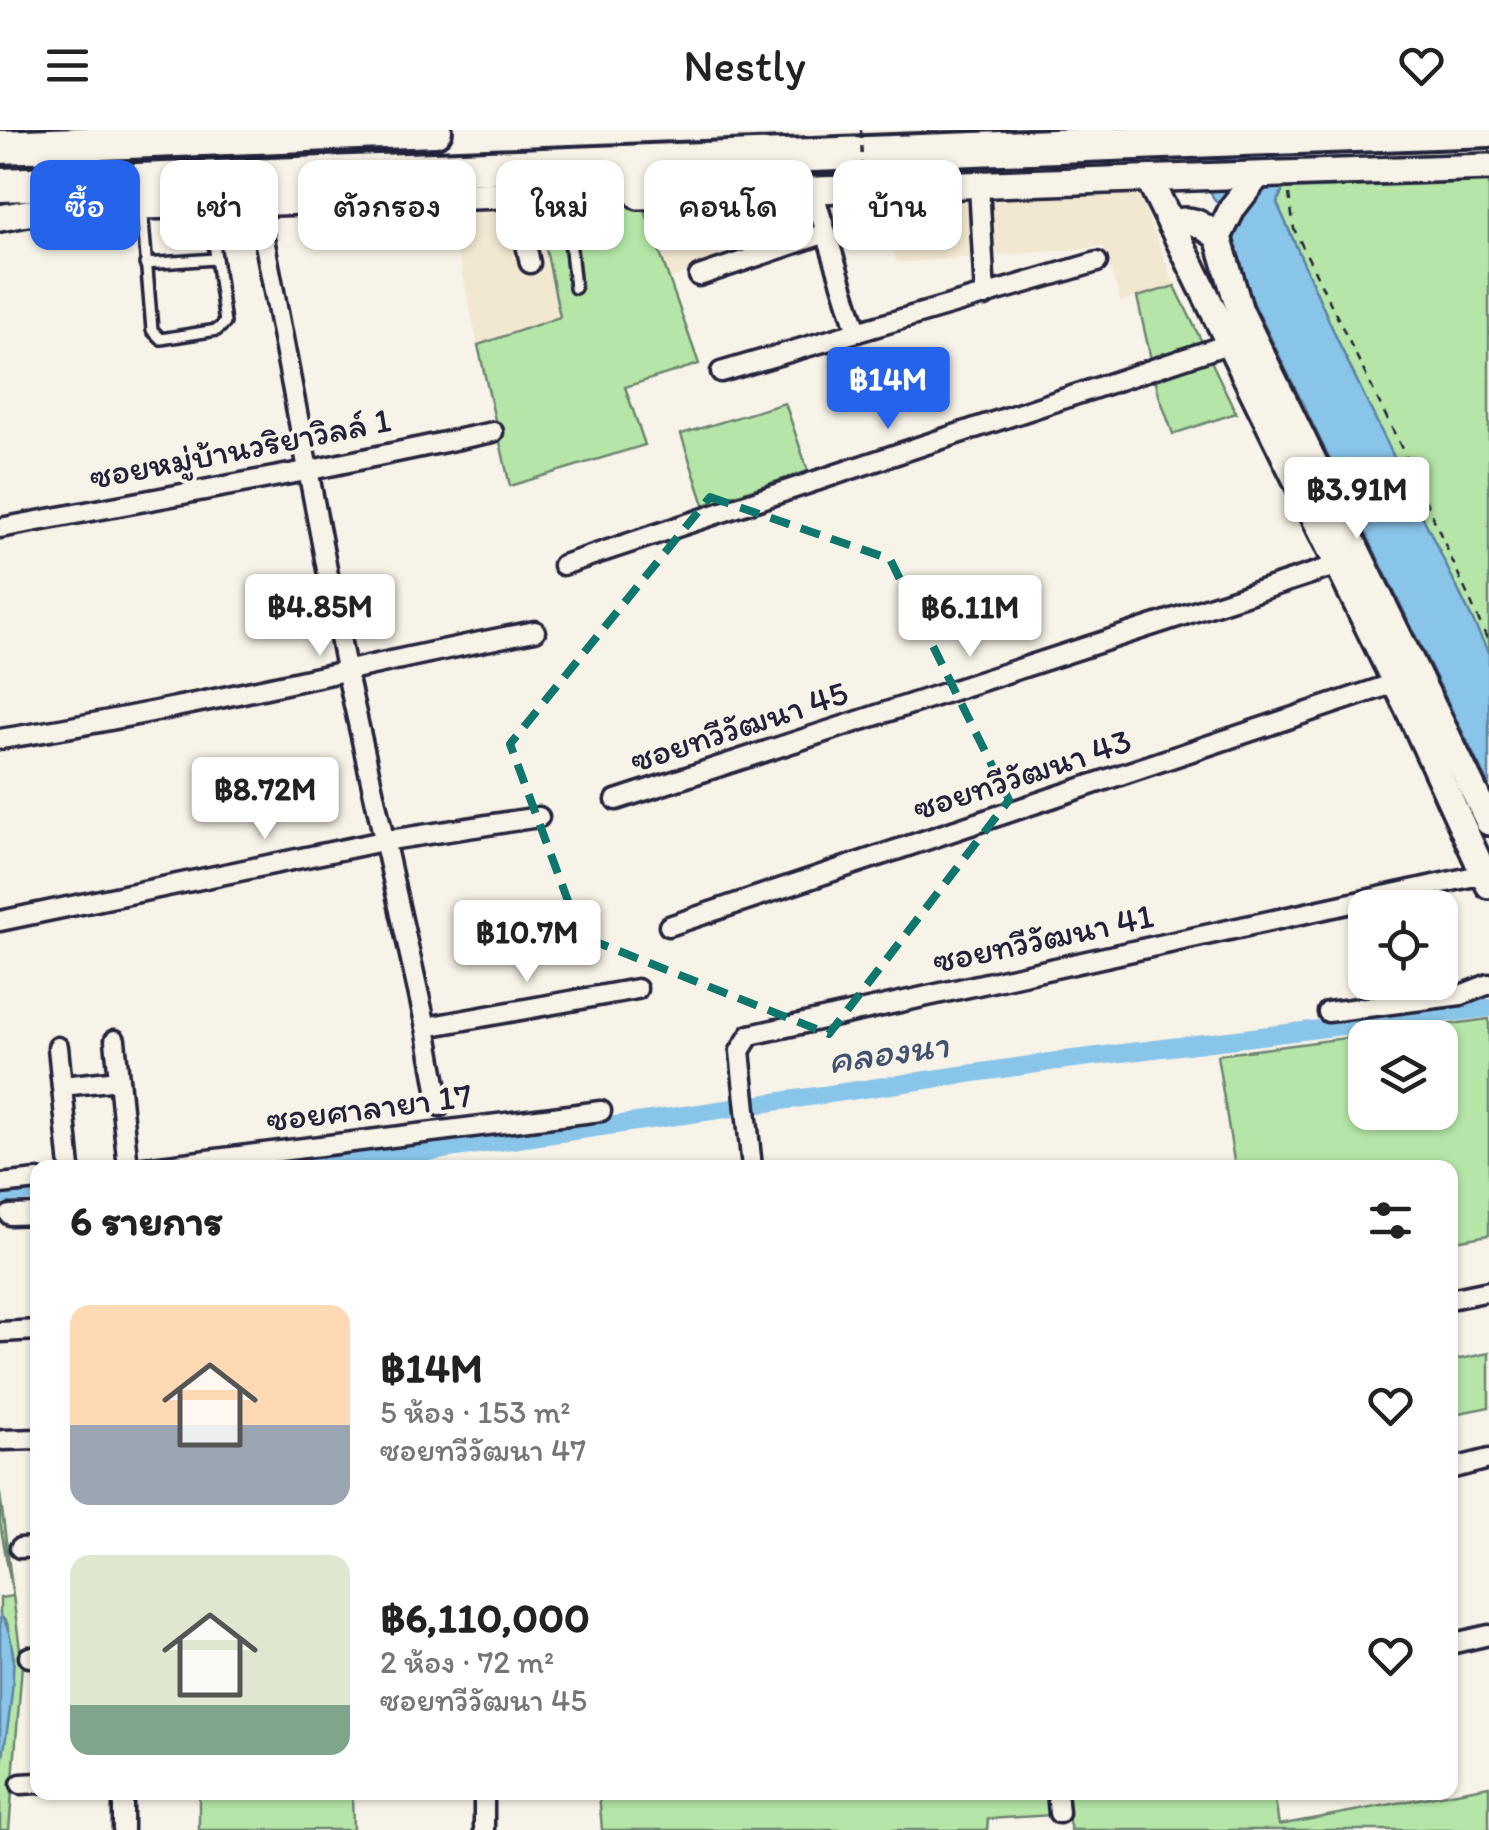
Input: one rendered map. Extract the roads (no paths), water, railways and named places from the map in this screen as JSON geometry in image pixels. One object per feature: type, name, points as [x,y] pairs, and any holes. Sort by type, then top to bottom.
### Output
[{"type":"highway","points":[[0,147],[435,130]]},
{"type":"highway","points":[[0,185],[869,142],[1183,140],[1489,130]]},
{"type":"highway","points":[[624,183],[869,142]]},
{"type":"main road","points":[[813,191],[1206,177],[1257,176],[1293,181],[1489,168]]},
{"type":"main road","points":[[1257,176],[1218,236],[1240,311],[1489,822]]},
{"type":"main road","points":[[1149,179],[1396,683],[1486,879]]},
{"type":"main road","points":[[278,201],[496,194]]},
{"type":"main road","points":[[0,215],[160,205]]},
{"type":"main road","points":[[1171,224],[1187,219],[1218,236]]},
{"type":"street","points":[[980,184],[986,296]]},
{"type":"street","points":[[813,191],[857,332]]},
{"type":"street","points":[[700,276],[826,233]]},
{"type":"street","points":[[265,250],[346,669],[440,1106]]},
{"type":"street","points":[[527,250],[530,263]]},
{"type":"street","points":[[721,372],[1097,262]]},
{"type":"street","points":[[563,564],[1228,344]]},
{"type":"street","name":"ซอยหมู่บ้านวริยาวิลล์ 1","points":[[0,528],[493,432]]},
{"type":"street","name":"ซอยทวีวัฒนา 45","points":[[616,800],[1338,566]]},
{"type":"street","points":[[0,739],[96,724],[536,631]]},
{"type":"street","name":"ซอยทวีวัฒนา 43","points":[[669,926],[1396,683]]},
{"type":"street","points":[[0,921],[383,842],[538,818]]},
{"type":"street","name":"ซอยทวีวัฒนา 41","points":[[752,1160],[740,1050],[750,1035],[1486,879]]},
{"type":"street","points":[[1328,1012],[1461,994],[1489,984]]},
{"type":"street","points":[[426,1027],[637,990]]},
{"type":"street","points":[[115,1040],[127,1160]]},
{"type":"street","points":[[58,1047],[69,1160]]},
{"type":"street","points":[[62,1086],[119,1080]]},
{"type":"street","name":"ซอยศาลายา 17","points":[[208,1160],[601,1111]]},
{"type":"street","points":[[0,1184],[30,1181]]},
{"type":"street","points":[[10,1216],[30,1215]]},
{"type":"street","points":[[1458,1297],[1489,1291]]},
{"type":"street","points":[[0,1332],[30,1330]]},
{"type":"street","points":[[3,1440],[30,1438]]},
{"type":"street","points":[[1458,1467],[1489,1459]]},
{"type":"street","points":[[1458,1642],[1489,1636]]},
{"type":"street","points":[[123,1800],[123,1830]]},
{"type":"street","points":[[484,1800],[484,1830]]},
{"type":"street","points":[[1058,1800],[1059,1812]]},
{"type":"lane","points":[[142,206],[152,330],[162,339],[217,330],[225,323],[214,250]]},
{"type":"lane","points":[[571,250],[575,288]]},
{"type":"lane","points":[[146,264],[215,259]]},
{"type":"water","points":[[1182,130],[1266,130],[1283,189],[1277,203],[1341,348],[1489,654],[1489,786],[1243,281],[1234,251],[1235,226],[1213,197]]},
{"type":"water","points":[[0,1615],[8,1629],[13,1669],[0,1776]]},
{"type":"waterway","name":"คลองนา","points":[[374,1160],[1057,1061],[1489,1008]]},
{"type":"waterway","name":"คลองนา","points":[[0,1195],[30,1192]]}]
